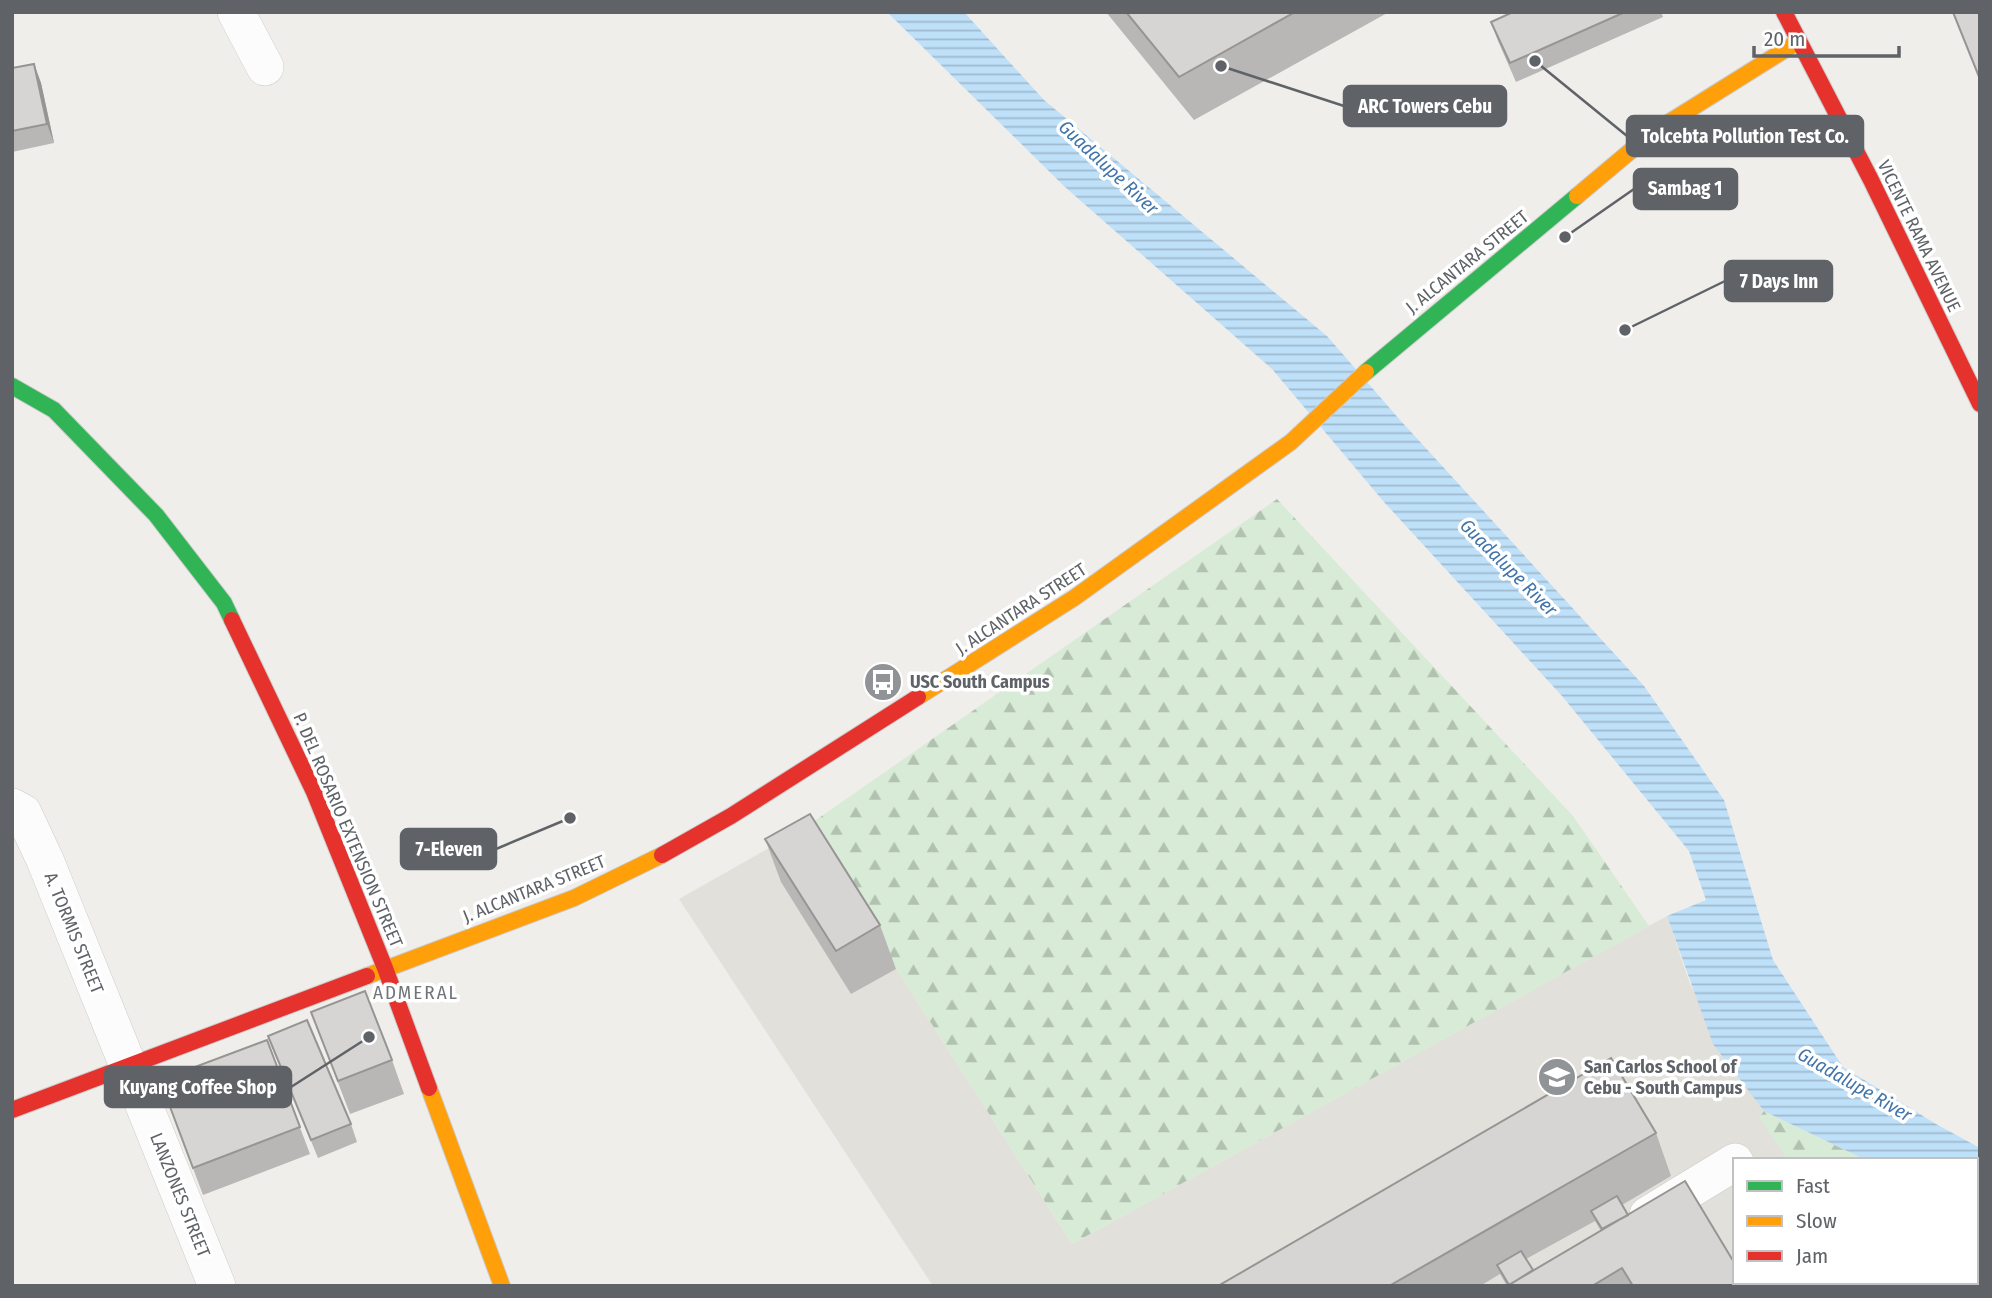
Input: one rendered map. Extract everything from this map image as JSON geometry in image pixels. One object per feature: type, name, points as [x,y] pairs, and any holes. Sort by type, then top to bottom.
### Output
[{"type":"street","points":[[236,12],[265,67]]},
{"type":"street","name":"VICENTE RAMA AVENUE","points":[[1784,12],[1871,180],[1980,404]]},
{"type":"street","name":"J. ALCANTARA STREET","points":[[12,1110],[574,898],[702,834],[1064,605],[1291,442],[1389,351],[1652,133],[1799,41]]},
{"type":"street","name":"P. DEL ROSARIO EXTENSION STREET","points":[[12,386],[54,410],[89,444],[156,515],[224,603],[314,792],[385,968],[502,1286]]},
{"type":"street","name":"A. TORMIS STREET","points":[[12,807],[23,813],[45,860],[128,1066]]},
{"type":"street","name":"LANZONES STREET","points":[[128,1066],[217,1286]]},
{"type":"street","points":[[1632,1224],[1733,1162]]},
{"type":"shaded area","name":"San Carlos School of Cebu - South Campus","points":[[806,827],[1072,1244],[1667,916],[1690,984],[1764,1111],[1862,1158],[1733,1158],[1733,1284],[1978,1284],[1978,1200],[1980,1286],[933,1286],[679,899]]},
{"type":"green space","points":[[1277,499],[1573,816],[1649,926],[1072,1244],[806,827]]},
{"type":"green space","points":[[1764,1111],[1862,1158],[1787,1158],[1759,1118]]},
{"type":"water","name":"Guadalupe River","points":[[887,12],[964,12],[1044,100],[1327,336],[1400,420],[1644,686],[1724,800],[1773,960],[1843,1067],[1980,1148],[1980,1200],[1978,1158],[1862,1158],[1764,1111],[1713,1044],[1667,916],[1706,900],[1689,851],[1562,696],[1384,502],[1272,369],[1065,187]]},
{"type":"building","points":[[1126,12],[1295,12],[1179,77]]},
{"type":"building","points":[[1513,12],[1625,12],[1510,63],[1491,22]]},
{"type":"building","points":[[1953,12],[1980,12],[1980,79]]},
{"type":"building","points":[[34,64],[47,124],[12,131],[12,68]]},
{"type":"building","points":[[810,814],[880,925],[836,951],[765,839]]},
{"type":"building","points":[[365,991],[392,1060],[338,1081],[311,1012]]},
{"type":"building","points":[[307,1020],[351,1124],[311,1140],[268,1036]]},
{"type":"building","points":[[267,1040],[300,1127],[193,1168],[160,1080]]},
{"type":"building","points":[[1611,1058],[1656,1133],[1389,1286],[1218,1286]]},
{"type":"building","points":[[1685,1181],[1733,1261],[1733,1284],[1748,1286],[1633,1286],[1622,1268],[1592,1286],[1507,1286]]},
{"type":"building","points":[[1617,1196],[1628,1215],[1602,1229],[1591,1211]]},
{"type":"building","points":[[1521,1251],[1533,1270],[1509,1285],[1497,1265]]},
{"type":"traffic: fast","points":[[1366,372],[1577,196]]},
{"type":"traffic: fast","points":[[12,386],[54,410],[156,515],[224,603],[232,620]]},
{"type":"traffic: slow","points":[[1577,196],[1652,133],[1799,41]]},
{"type":"traffic: slow","points":[[918,697],[1074,598],[1291,442],[1366,372]]},
{"type":"traffic: slow","points":[[367,976],[574,898],[662,855]]},
{"type":"traffic: slow","points":[[429,1088],[502,1286]]},
{"type":"traffic: jam","points":[[1784,12],[1871,180],[1980,404]]},
{"type":"traffic: jam","points":[[232,620],[314,792],[385,968],[429,1088]]},
{"type":"traffic: jam","points":[[662,855],[731,816],[918,697]]},
{"type":"traffic: jam","points":[[12,1110],[367,976]]},
{"type":"place","name":"Tolcebta Pollution Test Co.","points":[[1535,61]]},
{"type":"place","name":"ARC Towers Cebu","points":[[1221,66]]},
{"type":"place","name":"Sambag 1","points":[[1565,237]]},
{"type":"place","name":"7 Days Inn","points":[[1625,330]]},
{"type":"place","name":"USC South Campus","points":[[883,682]]},
{"type":"place","name":"7-Eleven","points":[[570,818]]},
{"type":"place","name":"Kuyang Coffee Shop","points":[[369,1037]]},
{"type":"place","name":"San Carlos School of Cebu - South Campus","points":[[1557,1077]]},
{"type":"district","name":"ADMERAL","points":[[416,992]]}]
